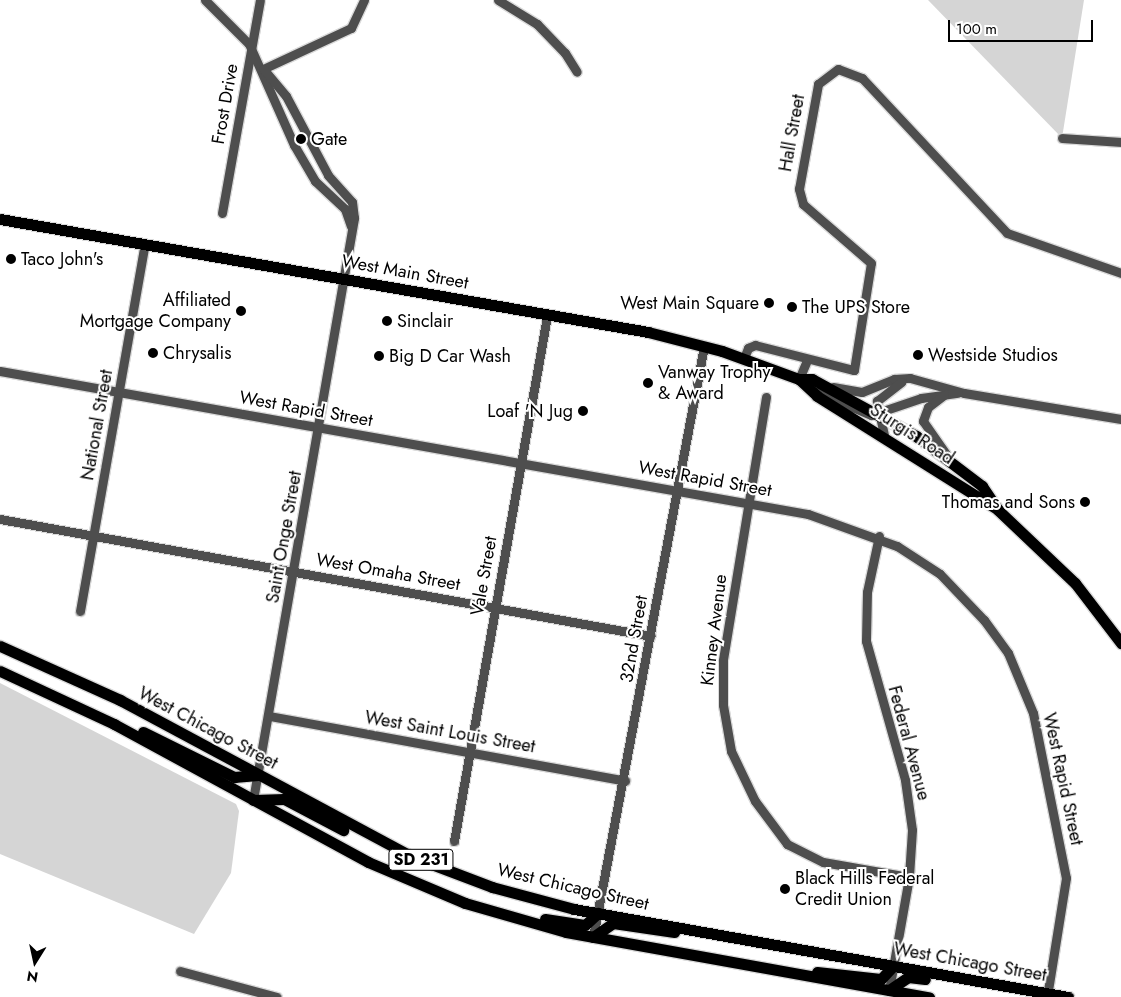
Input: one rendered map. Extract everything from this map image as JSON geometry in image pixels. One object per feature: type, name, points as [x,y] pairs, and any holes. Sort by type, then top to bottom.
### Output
[{"type":"main road","name":"West Main Street","points":[[0,219],[345,279],[704,346],[744,358],[799,380],[828,386]]},
{"type":"main road","name":"West Main Street","points":[[799,380],[807,389]]},
{"type":"main road","name":"Sturgis Road","points":[[828,386],[877,413],[949,458],[982,486],[998,510]]},
{"type":"main road","name":"Sturgis Road","points":[[807,389],[884,435],[998,510],[1049,555],[1121,643]]},
{"type":"main road","name":"West Chicago Street","points":[[0,646],[84,681],[422,861],[492,887],[598,913],[976,981],[1046,996],[1068,997]]},
{"type":"main road","name":"SD 231","points":[[0,672],[101,717],[392,874],[494,913],[593,937],[929,997]]},
{"type":"main road","points":[[101,717],[152,735],[234,777],[258,775]]},
{"type":"main road","points":[[254,800],[284,799],[370,844],[422,861]]},
{"type":"main road","points":[[494,913],[576,925],[584,925],[598,913]]},
{"type":"main road","points":[[593,937],[613,923],[657,932],[701,932]]},
{"type":"main road","points":[[792,972],[833,972],[881,979],[893,966]]},
{"type":"main road","points":[[889,990],[908,977],[957,984],[976,981]]},
{"type":"street","points":[[205,0],[234,25],[251,48],[263,69],[279,118],[315,181],[344,209],[352,233]]},
{"type":"street","name":"Frost Drive","points":[[222,213],[260,0]]},
{"type":"street","points":[[263,69],[351,28],[364,0]]},
{"type":"street","points":[[498,0],[537,24],[565,53],[577,72]]},
{"type":"street","name":"Saint Onge Street","points":[[254,800],[320,428],[352,233],[352,202],[328,175],[286,96],[263,69]]},
{"type":"street","name":"Hall Street","points":[[744,358],[751,345],[854,370],[872,274],[868,257],[809,209],[800,195],[816,90],[824,76],[838,69],[862,78],[1007,232],[1121,273]]},
{"type":"street","points":[[1062,138],[1121,142]]},
{"type":"street","name":"National Street","points":[[80,611],[145,244]]},
{"type":"street","name":"Vale Street","points":[[454,841],[547,316]]},
{"type":"street","name":"32nd Street","points":[[593,937],[625,781],[704,346]]},
{"type":"street","points":[[799,380],[807,360]]},
{"type":"street","name":"West Rapid Street","points":[[0,371],[828,518],[879,536],[922,561],[971,604],[1008,654],[1033,713],[1066,878],[1046,996]]},
{"type":"street","points":[[884,435],[877,413],[877,401],[884,393],[910,378]]},
{"type":"street","name":"West Main Street","points":[[828,386],[862,392],[894,379],[910,378],[964,393],[1121,419]]},
{"type":"street","name":"West Main Street","points":[[807,389],[864,414],[877,413],[948,393],[964,393]]},
{"type":"street","points":[[948,393],[928,407],[923,421],[949,458]]},
{"type":"street","name":"Kinney Avenue","points":[[766,397],[722,676],[724,721],[739,770],[770,824],[797,852],[830,863],[909,877]]},
{"type":"street","name":"West Omaha Street","points":[[0,519],[651,636]]},
{"type":"street","name":"Federal Avenue","points":[[879,536],[867,592],[866,641],[909,798],[909,877],[889,990]]},
{"type":"street","name":"West Saint Louis Street","points":[[269,716],[625,781]]},
{"type":"street","points":[[180,971],[277,997]]},
{"type":"shaded area","points":[[928,0],[1084,0],[1062,138]]},
{"type":"shaded area","points":[[0,683],[236,804],[239,811],[231,873],[194,934],[0,854]]},
{"type":"place","name":"Gate","points":[[301,139]]},
{"type":"place","name":"Taco John's","points":[[11,259]]},
{"type":"place","name":"West Main Square","points":[[769,303]]},
{"type":"place","name":"The UPS Store","points":[[792,307]]},
{"type":"place","name":"Affiliated Mortgage Company","points":[[241,311]]},
{"type":"place","name":"Sinclair","points":[[387,321]]},
{"type":"place","name":"Chrysalis","points":[[153,353]]},
{"type":"place","name":"Westside Studios","points":[[918,355]]},
{"type":"place","name":"Big D Car Wash","points":[[379,356]]},
{"type":"place","name":"Vanway Trophy & Award","points":[[648,383]]},
{"type":"place","name":"Loaf 'N Jug","points":[[583,411]]},
{"type":"place","name":"Thomas and Sons","points":[[1085,502]]},
{"type":"place","name":"Black Hills Federal Credit Union","points":[[785,889]]}]
